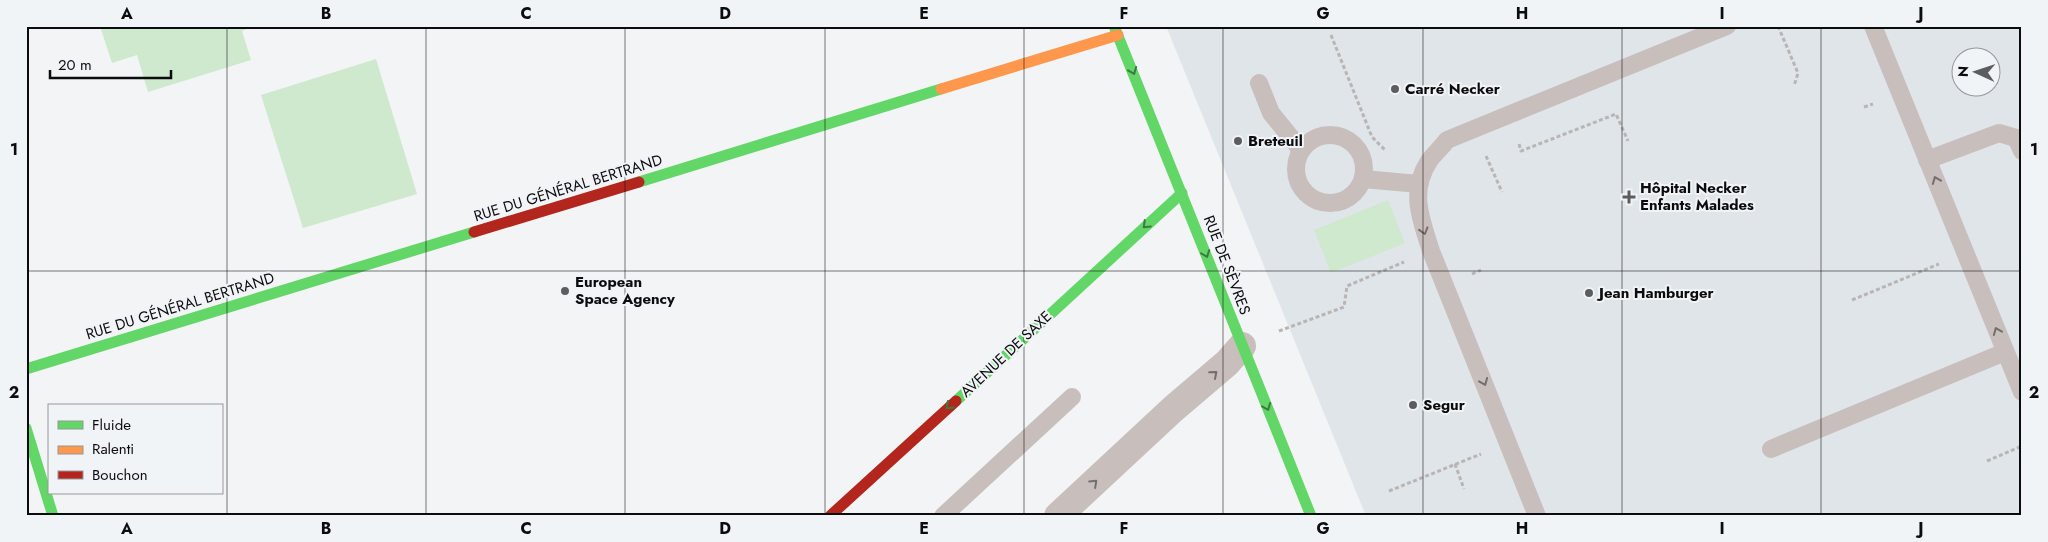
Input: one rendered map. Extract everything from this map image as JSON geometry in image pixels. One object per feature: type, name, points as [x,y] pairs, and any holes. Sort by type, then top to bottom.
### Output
[{"type":"street","name":"RUE DE SÈVRES","points":[[1116,31],[1311,516]]},
{"type":"street","name":"RUE DU GÉNÉRAL BERTRAND","points":[[26,369],[1116,31]]},
{"type":"street","name":"AVENUE DE SAXE","points":[[830,516],[1182,192]]},
{"type":"street","points":[[1058,516],[1173,409],[1227,363],[1242,346]]},
{"type":"street","points":[[26,428],[54,516]]},
{"type":"lane","points":[[1537,516],[1431,251],[1417,208],[1419,184],[1429,161],[1447,140],[1727,26]]},
{"type":"lane","points":[[1873,26],[2022,392]]},
{"type":"lane","points":[[1259,82],[1271,113],[1301,150]]},
{"type":"lane","points":[[1927,160],[1999,133],[2016,138],[2022,152]]},
{"type":"lane","points":[[1330,134],[1340,136],[1352,142],[1360,152],[1364,170],[1363,179],[1357,190],[1347,198],[1335,203],[1321,202],[1309,196],[1301,186],[1296,174],[1296,161],[1301,150],[1309,142],[1320,136],[1330,134]]},
{"type":"lane","points":[[1363,179],[1419,184]]},
{"type":"lane","points":[[1771,449],[2005,352]]},
{"type":"lane","points":[[943,516],[1072,396]]},
{"type":"path","points":[[1778,26],[1798,73],[1794,86]]},
{"type":"path","points":[[1331,35],[1372,137],[1419,184]]},
{"type":"path","points":[[1521,151],[1616,114],[1628,141]]},
{"type":"path","points":[[1486,156],[1502,192]]},
{"type":"path","points":[[1280,331],[1344,308],[1347,286],[1431,251]]},
{"type":"path","points":[[1852,300],[1965,254]]},
{"type":"path","points":[[1389,491],[1509,443]]},
{"type":"path","points":[[1987,461],[2022,446]]},
{"type":"path","points":[[1455,464],[1464,489]]},
{"type":"shaded area","name":"Hôpital Necker Enfants Malades","points":[[1166,26],[2022,26],[2022,516],[1366,516]]},
{"type":"green space","points":[[100,26],[254,26],[242,31],[251,60],[148,92],[137,55],[112,63]]},
{"type":"green space","points":[[376,59],[417,194],[303,228],[261,95]]},
{"type":"green space","points":[[1388,200],[1405,243],[1331,273],[1314,230]]},
{"type":"traffic: fast","points":[[1114,26],[1311,516]]},
{"type":"traffic: fast","points":[[639,182],[941,89]]},
{"type":"traffic: fast","points":[[956,401],[1182,193]]},
{"type":"traffic: fast","points":[[26,369],[474,232]]},
{"type":"traffic: fast","points":[[26,428],[53,516]]},
{"type":"traffic: slow","points":[[941,89],[1118,35]]},
{"type":"traffic: jam","points":[[474,232],[639,182]]},
{"type":"traffic: jam","points":[[830,516],[956,401]]},
{"type":"place","name":"Carré Necker","points":[[1395,89]]},
{"type":"place","name":"Breteuil","points":[[1238,141]]},
{"type":"place","name":"Hôpital Necker Enfants Malades","points":[[1629,197]]},
{"type":"place","name":"European Space Agency","points":[[565,291]]},
{"type":"place","name":"Jean Hamburger","points":[[1589,293]]},
{"type":"place","name":"Segur","points":[[1413,405]]}]
